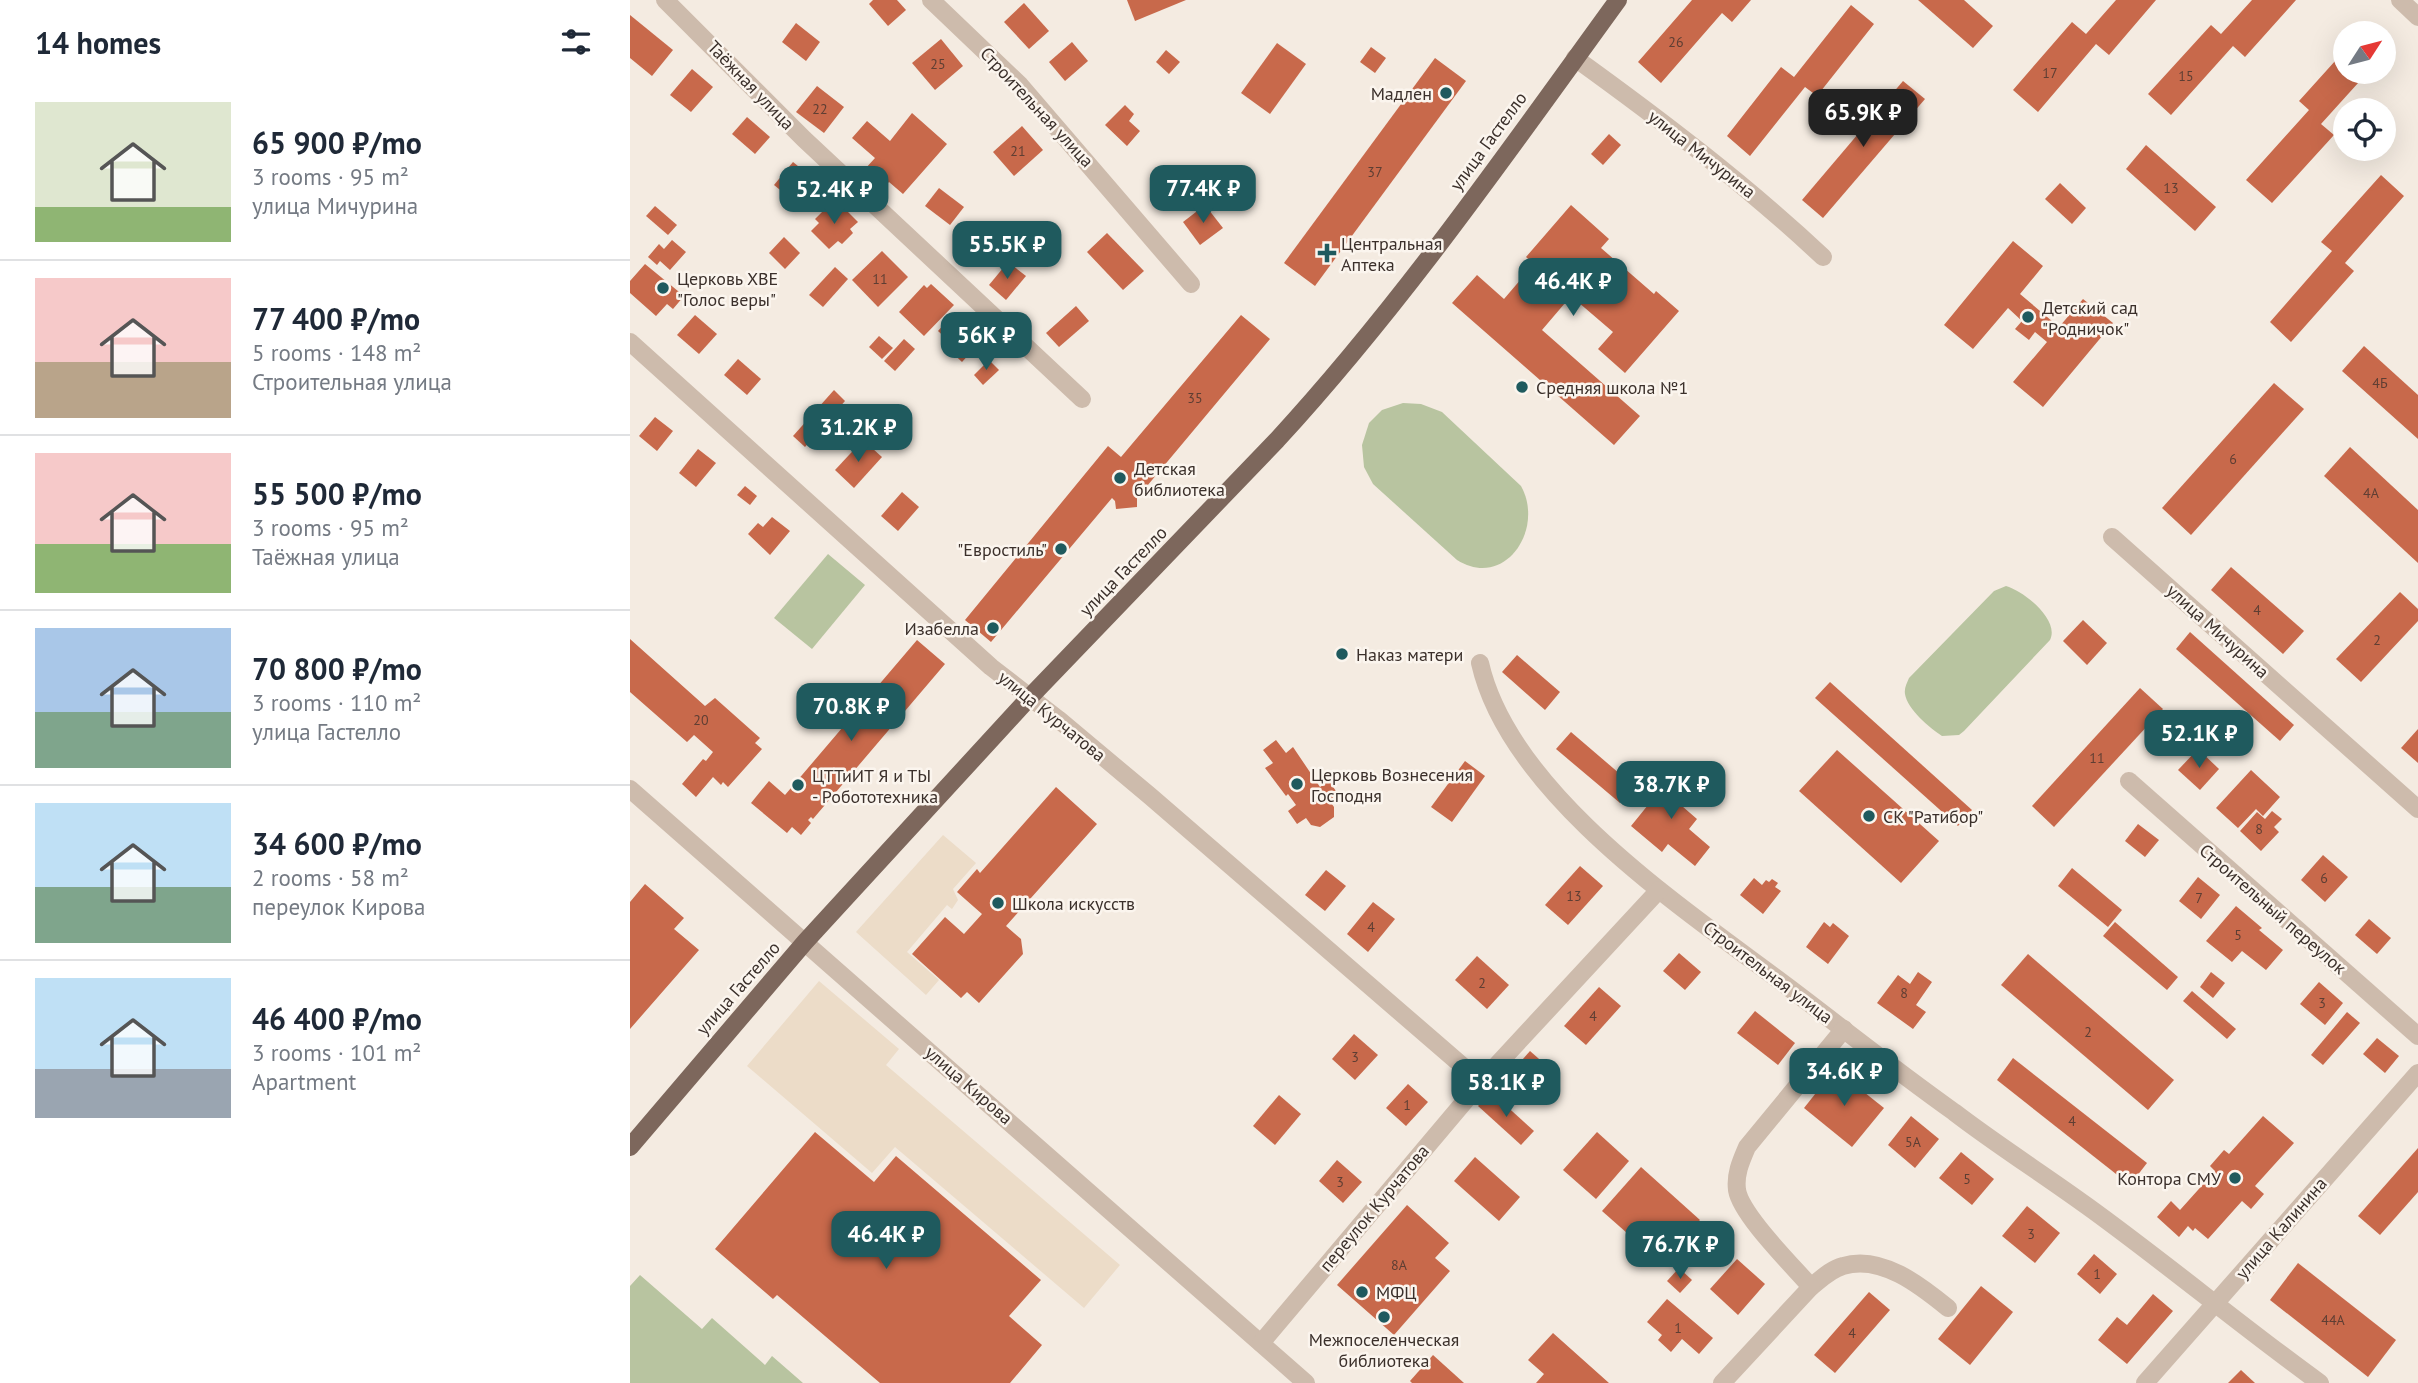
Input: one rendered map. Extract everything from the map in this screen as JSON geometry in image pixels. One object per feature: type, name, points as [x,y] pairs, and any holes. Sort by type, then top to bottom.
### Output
[{"type":"main road","name":"улица Гастелло","points":[[630,1147],[805,942],[1029,698],[1315,398],[1403,290],[1618,0]]},
{"type":"street","name":"Таёжная улица","points":[[665,0],[804,139],[1083,399]]},
{"type":"street","name":"Строительная улица","points":[[931,0],[1020,85],[1191,284]]},
{"type":"street","points":[[2400,0],[2418,17]]},
{"type":"street","name":"улица Мичурина","points":[[1575,58],[1723,169],[1769,206],[1823,257]]},
{"type":"street","name":"улица Курчатова","points":[[630,342],[991,667],[1150,796],[1481,1082]]},
{"type":"street","name":"улица Мичурина","points":[[2112,537],[2418,809]]},
{"type":"street","name":"Строительная улица","points":[[1480,663],[1485,685],[1503,721],[1535,769],[1603,843],[1659,890],[1954,1112],[2089,1208],[2320,1383]]},
{"type":"street","name":"Строительный переулок","points":[[2129,781],[2418,1036]]},
{"type":"street","name":"улица Кирова","points":[[630,789],[1307,1383]]},
{"type":"street","name":"переулок Курчатова","points":[[1261,1343],[1481,1082],[1659,890]]},
{"type":"street","points":[[1811,1287],[1745,1209],[1737,1191],[1738,1167],[1747,1147],[1844,1029]]},
{"type":"street","name":"улица Калинина","points":[[2145,1383],[2418,1073]]},
{"type":"street","points":[[1723,1383],[1811,1287],[1826,1274],[1843,1266],[1866,1263],[1886,1269],[1907,1279],[1948,1308]]},
{"type":"green space","points":[[1403,403],[1421,404],[1442,412],[1521,486],[1527,503],[1528,520],[1524,536],[1516,550],[1505,561],[1491,567],[1475,567],[1457,560],[1373,484],[1364,467],[1362,445],[1369,423],[1382,410]]},
{"type":"green space","points":[[828,554],[865,585],[812,649],[774,618]]},
{"type":"green space","points":[[2006,586],[2022,594],[2045,615],[2052,632],[2050,640],[1964,731],[1959,735],[1942,736],[1910,706],[1905,694],[1907,682],[1994,591]]},
{"type":"green space","points":[[640,1275],[702,1329],[712,1318],[765,1365],[772,1356],[803,1383],[630,1383],[630,1286]]},
{"type":"shaded area","points":[[943,835],[976,863],[953,889],[958,900],[952,909],[947,905],[907,952],[939,980],[926,995],[856,932]]},
{"type":"shaded area","points":[[819,981],[899,1049],[886,1065],[1120,1265],[1084,1308],[895,1147],[872,1173],[747,1066]]},
{"type":"building","points":[[873,0],[897,0],[906,10],[888,26],[869,4]]},
{"type":"building","points":[[1127,0],[1186,0],[1135,21]]},
{"type":"building","points":[[1692,0],[1751,0],[1732,22],[1722,13],[1661,83],[1638,62]]},
{"type":"building","points":[[1918,0],[1964,0],[1993,26],[1973,48]]},
{"type":"building","points":[[2116,0],[2156,0],[2109,55],[2096,44],[2038,112],[2013,90],[2072,22],[2086,34]]},
{"type":"building","points":[[2252,0],[2296,0],[2245,57],[2233,46],[2171,115],[2148,94],[2211,25],[2221,34]]},
{"type":"building","points":[[1024,3],[1049,31],[1029,49],[1004,22]]},
{"type":"building","points":[[1851,5],[1874,24],[1817,96],[1805,87],[1750,156],[1727,136],[1781,67],[1794,77]]},
{"type":"building","points":[[630,15],[673,50],[652,76],[630,58]]},
{"type":"building","points":[[796,23],[820,42],[806,61],[782,42]]},
{"type":"building","points":[[941,39],[963,66],[935,90],[912,63]]},
{"type":"building","points":[[1072,42],[1088,61],[1065,81],[1049,62]]},
{"type":"building","points":[[1277,43],[1306,64],[1270,114],[1241,93]]},
{"type":"building","points":[[1371,47],[1386,58],[1375,73],[1360,62]]},
{"type":"building","points":[[1166,50],[1180,62],[1169,74],[1156,62]]},
{"type":"building","points":[[1435,58],[1466,81],[1315,286],[1284,263]]},
{"type":"building","points":[[2333,63],[2333,84],[2357,84],[2344,98],[2333,98],[2333,111],[2321,124],[2333,136],[2272,203],[2246,180],[2309,110],[2299,101]]},
{"type":"building","points":[[692,69],[713,87],[691,112],[670,95]]},
{"type":"building","points":[[1903,81],[1925,99],[1823,218],[1802,200]]},
{"type":"building","points":[[817,86],[844,107],[824,133],[796,112]]},
{"type":"building","points":[[1125,105],[1134,114],[1129,121],[1140,131],[1127,146],[1105,125]]},
{"type":"building","points":[[912,113],[947,144],[903,194],[889,182],[885,186],[865,169],[875,158],[852,138],[867,121],[890,141]]},
{"type":"building","points":[[747,117],[770,137],[755,154],[732,134]]},
{"type":"building","points":[[1022,126],[1043,150],[1014,176],[993,152]]},
{"type":"building","points":[[1609,134],[1621,145],[1603,165],[1591,154]]},
{"type":"building","points":[[2146,145],[2216,207],[2195,231],[2126,169]]},
{"type":"building","points":[[793,162],[819,183],[800,206],[774,185]]},
{"type":"building","points":[[2381,175],[2404,196],[2345,263],[2354,271],[2291,342],[2270,322],[2332,251],[2321,242]]},
{"type":"building","points":[[2060,183],[2086,208],[2072,224],[2045,199]]},
{"type":"building","points":[[939,188],[964,207],[950,225],[925,206]]},
{"type":"building","points":[[839,203],[858,222],[850,229],[853,233],[842,244],[838,241],[829,249],[811,231],[819,223],[815,219],[826,208],[830,212]]},
{"type":"building","points":[[1205,205],[1223,228],[1200,245],[1183,222]]},
{"type":"building","points":[[1571,205],[1609,239],[1601,248],[1654,294],[1656,291],[1679,311],[1625,373],[1598,349],[1613,332],[1571,296],[1542,330],[1640,416],[1614,445],[1452,303],[1477,275],[1504,299],[1534,264],[1526,257]]},
{"type":"building","points":[[655,206],[677,225],[668,235],[646,216]]},
{"type":"building","points":[[1107,233],[1144,271],[1123,290],[1087,252]]},
{"type":"building","points":[[784,237],[800,253],[785,269],[769,253]]},
{"type":"building","points":[[672,240],[686,252],[670,270],[660,261],[657,265],[648,257],[659,244],[664,249]]},
{"type":"building","points":[[2013,241],[2043,266],[2020,294],[2059,327],[2083,299],[2113,323],[2043,407],[2013,382],[2047,342],[2035,332],[2029,340],[2015,329],[2022,321],[2008,308],[1973,349],[1944,325]]},
{"type":"building","points":[[882,251],[908,277],[878,307],[852,280]]},
{"type":"building","points":[[1008,262],[1026,276],[1006,300],[989,285]]},
{"type":"building","points":[[645,264],[684,296],[673,309],[667,304],[656,316],[630,293],[630,281]]},
{"type":"building","points":[[835,267],[848,279],[823,307],[809,295]]},
{"type":"building","points":[[931,284],[954,305],[924,336],[899,312],[924,285],[927,288]]},
{"type":"building","points":[[1076,306],[1089,321],[1059,347],[1046,333]]},
{"type":"building","points":[[953,314],[983,339],[962,362],[945,346],[950,342],[938,331]]},
{"type":"building","points":[[695,315],[717,334],[699,354],[677,335]]},
{"type":"building","points":[[1241,315],[1270,339],[1137,498],[1137,507],[1116,509],[1112,498],[991,642],[965,620],[1108,446],[1121,457]]},
{"type":"building","points":[[879,336],[893,348],[882,359],[869,347]]},
{"type":"building","points":[[904,339],[915,349],[895,371],[884,361]]},
{"type":"building","points":[[2364,346],[2418,395],[2418,439],[2342,371]]},
{"type":"building","points":[[738,359],[761,379],[747,395],[724,375]]},
{"type":"building","points":[[989,360],[999,370],[983,385],[974,375]]},
{"type":"building","points":[[2274,383],[2304,409],[2191,535],[2162,508]]},
{"type":"building","points":[[834,390],[845,401],[805,447],[793,436]]},
{"type":"building","points":[[655,417],[673,431],[657,451],[639,436]]},
{"type":"building","points":[[863,440],[882,457],[854,488],[835,470]]},
{"type":"building","points":[[2350,447],[2418,510],[2418,563],[2324,476]]},
{"type":"building","points":[[698,449],[716,463],[696,487],[679,473]]},
{"type":"building","points":[[745,486],[757,496],[750,505],[737,495]]},
{"type":"building","points":[[902,492],[919,507],[898,531],[881,516]]},
{"type":"building","points":[[772,517],[790,531],[770,555],[748,534],[758,523],[763,527]]},
{"type":"building","points":[[2231,567],[2304,631],[2283,654],[2211,590]]},
{"type":"building","points":[[2400,592],[2418,609],[2418,621],[2361,682],[2336,659]]},
{"type":"building","points":[[2083,620],[2107,643],[2087,665],[2063,641]]},
{"type":"building","points":[[2190,632],[2294,725],[2280,741],[2176,649]]},
{"type":"building","points":[[630,639],[705,706],[715,698],[760,738],[755,743],[762,749],[728,787],[723,782],[721,785],[713,777],[696,797],[682,784],[703,759],[706,761],[713,752],[694,735],[687,742],[630,692]]},
{"type":"building","points":[[917,640],[945,664],[813,819],[811,817],[808,820],[811,823],[801,835],[792,827],[787,833],[751,803],[769,781],[785,795]]},
{"type":"building","points":[[1517,655],[1560,692],[1545,710],[1502,672]]},
{"type":"building","points":[[1830,682],[1972,810],[1958,826],[1815,698]]},
{"type":"building","points":[[2140,688],[2163,709],[2054,827],[2032,806]]},
{"type":"building","points":[[2418,729],[2418,763],[2401,748]]},
{"type":"building","points":[[1571,732],[1634,786],[1620,803],[1556,749]]},
{"type":"building","name":"Церковь Вознесения Господня","points":[[1276,740],[1286,753],[1293,747],[1320,787],[1329,781],[1338,794],[1329,800],[1334,807],[1334,817],[1320,827],[1311,825],[1306,818],[1297,824],[1288,811],[1296,805],[1265,768],[1273,763],[1263,750]]},
{"type":"building","points":[[2198,749],[2219,769],[2200,790],[2178,770]]},
{"type":"building","name":"СК \"Ратибор\"","points":[[1837,750],[1939,841],[1901,883],[1799,791]]},
{"type":"building","points":[[1465,761],[1485,776],[1452,822],[1431,807]]},
{"type":"building","points":[[1678,768],[1692,779],[1675,800],[1697,819],[1689,829],[1710,847],[1695,866],[1668,844],[1662,852],[1631,826]]},
{"type":"building","points":[[2251,770],[2280,797],[2263,816],[2256,809],[2238,828],[2216,808]]},
{"type":"building","name":"Школа искусств","points":[[1056,787],[1097,824],[1006,926],[1021,939],[1023,954],[979,1003],[967,992],[961,998],[912,954],[945,917],[964,934],[982,914],[957,892],[977,869],[980,873]]},
{"type":"building","points":[[2272,811],[2282,819],[2274,827],[2279,832],[2261,851],[2240,831],[2257,812],[2265,819]]},
{"type":"building","points":[[2138,824],[2159,840],[2145,857],[2125,841]]},
{"type":"building","points":[[2323,855],[2348,877],[2325,902],[2301,880]]},
{"type":"building","points":[[1580,866],[1603,886],[1568,925],[1545,905]]},
{"type":"building","points":[[2072,868],[2122,910],[2108,927],[2058,886]]},
{"type":"building","points":[[1326,870],[1346,886],[1325,911],[1305,895]]},
{"type":"building","points":[[2198,877],[2220,895],[2201,919],[2179,901]]},
{"type":"building","points":[[1754,878],[1762,885],[1766,880],[1769,882],[1772,879],[1778,883],[1775,887],[1781,891],[1763,914],[1740,895]]},
{"type":"building","points":[[645,884],[684,918],[674,929],[699,950],[630,1029],[630,902]]},
{"type":"building","points":[[1373,902],[1395,919],[1368,952],[1347,934]]},
{"type":"building","points":[[2236,906],[2283,950],[2266,970],[2242,951],[2232,962],[2206,941]]},
{"type":"building","points":[[2369,919],[2391,938],[2377,954],[2355,935]]},
{"type":"building","points":[[1824,922],[1830,927],[1833,923],[1849,936],[1828,964],[1806,947]]},
{"type":"building","points":[[2115,922],[2178,977],[2167,990],[2103,936]]},
{"type":"building","points":[[1679,953],[1701,972],[1685,990],[1663,971]]},
{"type":"building","points":[[2028,954],[2174,1080],[2148,1110],[2001,985]]},
{"type":"building","points":[[1477,956],[1509,985],[1487,1009],[1455,980]]},
{"type":"building","points":[[1918,972],[1932,982],[1916,1005],[1926,1012],[1913,1029],[1877,1003],[1898,975],[1910,984]]},
{"type":"building","points":[[2211,972],[2225,983],[2213,998],[2200,987]]},
{"type":"building","points":[[2319,982],[2343,1003],[2325,1025],[2300,1004]]},
{"type":"building","points":[[1599,987],[1621,1006],[1586,1045],[1564,1026]]},
{"type":"building","points":[[2192,991],[2236,1029],[2227,1039],[2183,1001]]},
{"type":"building","points":[[1755,1011],[1795,1043],[1778,1065],[1737,1033]]},
{"type":"building","points":[[2347,1012],[2360,1023],[2323,1065],[2311,1055]]},
{"type":"building","points":[[1354,1034],[1378,1055],[1355,1080],[1332,1059]]},
{"type":"building","points":[[2377,1038],[2399,1056],[2385,1073],[2363,1054]]},
{"type":"building","points":[[1530,1051],[1555,1073],[1533,1097],[1508,1076]]},
{"type":"building","points":[[2013,1058],[2147,1163],[2130,1185],[1997,1080]]},
{"type":"building","points":[[1835,1069],[1884,1108],[1852,1147],[1804,1108]]},
{"type":"building","points":[[1408,1084],[1428,1102],[1406,1126],[1386,1108]]},
{"type":"building","points":[[1491,1092],[1534,1131],[1521,1145],[1478,1106]]},
{"type":"building","points":[[1279,1095],[1301,1114],[1275,1145],[1253,1126]]},
{"type":"building","points":[[1911,1116],[1939,1139],[1915,1168],[1888,1145]]},
{"type":"building","name":"Контора СМУ","points":[[2263,1116],[2294,1143],[2255,1186],[2264,1194],[2251,1209],[2242,1201],[2208,1239],[2195,1228],[2193,1231],[2188,1226],[2179,1237],[2157,1217],[2171,1201],[2180,1210],[2215,1171],[2210,1166],[2224,1150],[2229,1154]]},
{"type":"building","points":[[815,1132],[874,1182],[896,1156],[1041,1280],[1009,1316],[1042,1345],[1010,1383],[880,1383],[777,1295],[773,1299],[715,1249]]},
{"type":"building","points":[[1597,1132],[1629,1161],[1596,1199],[1563,1170]]},
{"type":"building","points":[[2418,1148],[2418,1192],[2380,1235],[2358,1216]]},
{"type":"building","points":[[1961,1152],[1994,1179],[1972,1205],[1939,1178]]},
{"type":"building","points":[[1475,1157],[1520,1197],[1499,1221],[1454,1181]]},
{"type":"building","points":[[1337,1160],[1362,1182],[1343,1203],[1319,1181]]},
{"type":"building","points":[[1641,1167],[1700,1220],[1661,1263],[1602,1211]]},
{"type":"building","points":[[1407,1205],[1449,1243],[1435,1258],[1450,1271],[1394,1335],[1337,1285]]},
{"type":"building","points":[[2027,1206],[2060,1233],[2035,1263],[2002,1236]]},
{"type":"building","points":[[2094,1254],[2117,1274],[2100,1294],[2077,1274]]},
{"type":"building","points":[[1737,1259],[1765,1284],[1738,1315],[1710,1289]]},
{"type":"building","points":[[2298,1263],[2396,1340],[2368,1377],[2270,1300]]},
{"type":"building","points":[[1679,1268],[1692,1280],[1680,1293],[1667,1281]]},
{"type":"building","points":[[1981,1286],[2013,1312],[1970,1365],[1938,1339]]},
{"type":"building","points":[[1869,1292],[1890,1310],[1835,1373],[1814,1355]]},
{"type":"building","points":[[2153,1294],[2173,1311],[2127,1364],[2098,1340],[2117,1317],[2127,1325]]},
{"type":"building","points":[[1667,1299],[1713,1338],[1699,1354],[1682,1339],[1671,1352],[1658,1340],[1662,1335],[1647,1322]]},
{"type":"building","points":[[1553,1333],[1609,1383],[1536,1383],[1544,1374],[1528,1360]]},
{"type":"building","points":[[1433,1355],[1464,1383],[1412,1383],[1410,1381]]},
{"type":"building","points":[[2241,1370],[2255,1383],[2228,1383]]},
{"type":"place","name":"Мадлен","points":[[1446,93]]},
{"type":"place","name":"Центральная Аптека","points":[[1327,253]]},
{"type":"place","name":"Церковь ХВЕ \"Голос веры\"","points":[[663,288]]},
{"type":"place","name":"Детский сад \"Родничок\"","points":[[2028,317]]},
{"type":"place","name":"Средняя школа №1","points":[[1522,387]]},
{"type":"place","name":"Детская библиотека","points":[[1120,478]]},
{"type":"place","name":"\"Евростиль\"","points":[[1061,549]]},
{"type":"place","name":"Изабелла","points":[[993,628]]},
{"type":"place","name":"Наказ матери","points":[[1342,654]]},
{"type":"place","name":"Церковь Вознесения Господня","points":[[1297,784]]},
{"type":"place","name":"ЦТТиИТ Я и ТЫ - Робототехника","points":[[798,785]]},
{"type":"place","name":"СК \"Ратибор\"","points":[[1869,816]]},
{"type":"place","name":"Школа искусств","points":[[998,903]]},
{"type":"place","name":"Контора СМУ","points":[[2235,1178]]},
{"type":"place","name":"МФЦ","points":[[1362,1292]]},
{"type":"place","name":"Межпоселенческая библиотека","points":[[1384,1317]]}]
